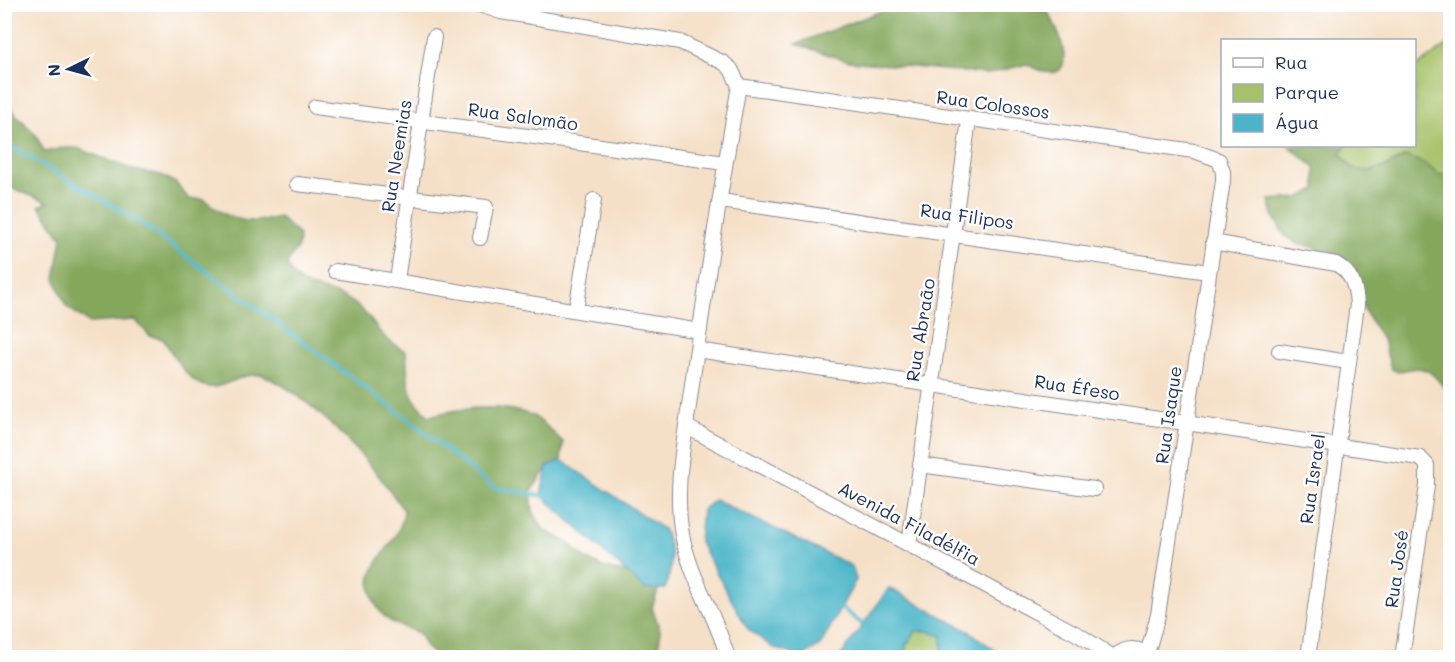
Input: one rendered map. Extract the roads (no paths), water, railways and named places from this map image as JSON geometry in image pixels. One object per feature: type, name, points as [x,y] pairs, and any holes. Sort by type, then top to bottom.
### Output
[{"type":"street","points":[[476,4],[501,12],[662,38],[713,55],[731,69],[740,86],[725,163],[697,350],[679,499],[681,531],[690,564],[729,657]]},
{"type":"street","name":"Rua Neemias","points":[[397,280],[434,37]]},
{"type":"street","name":"Rua Colossos","points":[[740,86],[1208,154],[1222,165],[1223,181]]},
{"type":"street","name":"Rua Salomão","points":[[315,107],[725,163]]},
{"type":"street","name":"Rua Abraão","points":[[909,545],[969,120]]},
{"type":"street","name":"Rua Isaque","points":[[1149,656],[1158,615],[1223,181]]},
{"type":"street","points":[[297,184],[486,207],[480,237]]},
{"type":"street","points":[[576,310],[594,200]]},
{"type":"street","name":"Rua Filipos","points":[[721,201],[954,233],[1208,272]]},
{"type":"street","name":"Rua Israel","points":[[1213,242],[1336,264],[1344,269],[1353,283],[1357,305],[1308,657]]},
{"type":"street","points":[[335,271],[700,331]]},
{"type":"street","name":"Rua Éfeso","points":[[697,350],[1420,458],[1427,465],[1427,486]]},
{"type":"street","points":[[1280,351],[1348,362]]},
{"type":"street","name":"Avenida Filadélfia","points":[[687,427],[1079,635],[1113,657],[1130,648],[1149,656]]},
{"type":"street","points":[[920,465],[1094,489]]},
{"type":"street","name":"Rua José","points":[[1402,657],[1427,486]]},
{"type":"water","points":[[561,460],[663,529],[671,551],[670,573],[665,589],[645,589],[541,495],[547,467]]},
{"type":"water","points":[[715,500],[852,566],[856,580],[820,646],[801,657],[772,647],[747,628],[699,541],[702,510]]},
{"type":"water","points":[[889,588],[970,632],[1004,657],[938,657],[942,652],[942,636],[928,631],[916,631],[905,646],[909,657],[840,657]]},
{"type":"waterway","points":[[4,142],[137,220],[408,419],[493,487],[544,496]]},
{"type":"waterway","points":[[839,606],[866,627]]}]
